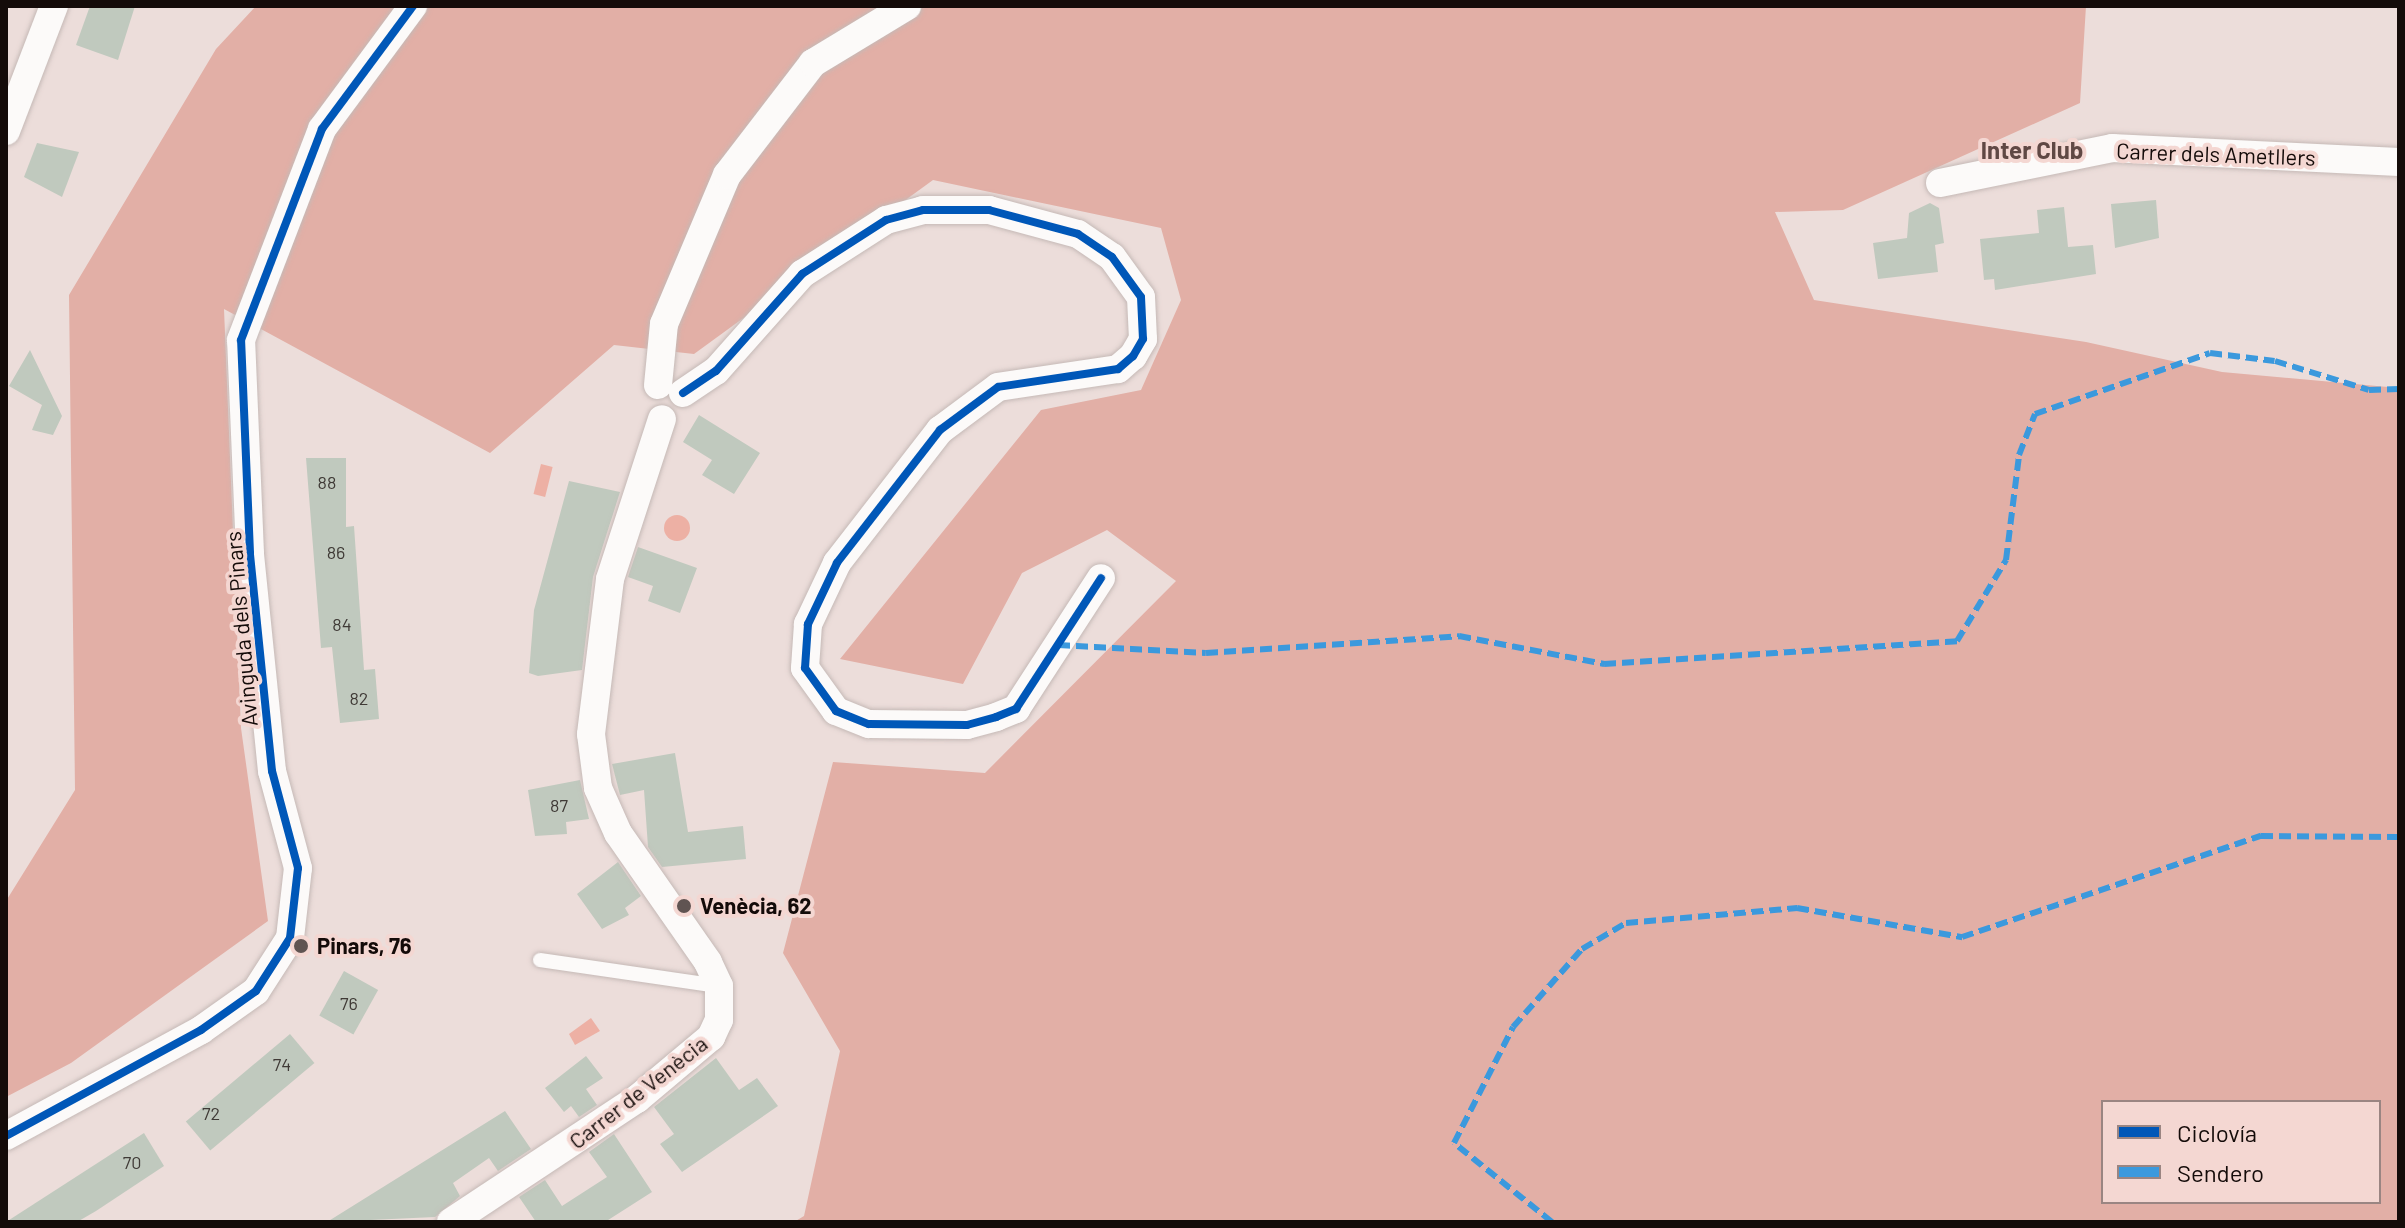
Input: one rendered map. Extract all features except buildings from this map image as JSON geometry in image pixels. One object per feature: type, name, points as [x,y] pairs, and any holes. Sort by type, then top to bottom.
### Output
[{"type":"street","points":[[6,131],[54,6]]},
{"type":"street","name":"Avinguda dels Pinars","points":[[6,1136],[201,1030],[256,991],[290,938],[298,868],[272,771],[250,553],[241,340],[322,129],[413,6]]},
{"type":"street","points":[[671,389],[664,324],[727,175],[813,63],[907,6]]},
{"type":"street","name":"Carrer dels Ametllers","points":[[1940,183],[2112,148],[2399,162]]},
{"type":"street","points":[[719,986],[618,833],[598,788],[591,734],[610,579],[662,419],[649,400],[716,371],[802,274],[886,220],[923,210],[989,210],[1078,234],[1112,257],[1141,297],[1144,328],[1133,356],[1118,369],[998,387],[940,430],[837,563],[808,624],[805,668],[836,711],[869,724],[967,725],[996,717],[1016,709],[1101,578]]},
{"type":"street","name":"Carrer de Venècia","points":[[451,1222],[555,1158],[711,1037],[719,986]]},
{"type":"lane","points":[[540,960],[719,986]]},
{"type":"shaded area","points":[[256,6],[2086,6],[2080,103],[1843,210],[1775,212],[1814,300],[2086,342],[2222,372],[2399,388],[2399,1222],[794,1222],[804,1216],[840,1051],[783,953],[833,762],[985,773],[1176,581],[1107,530],[1022,573],[963,684],[840,659],[1041,410],[1141,390],[1181,300],[1161,228],[933,180],[694,354],[614,345],[490,453],[224,309],[241,728],[268,921],[71,1063],[6,1097],[6,901],[75,790],[69,295],[216,49]]},
{"type":"shaded area","points":[[541,464],[553,467],[545,497],[534,494]]},
{"type":"shaded area","points":[[677,515],[686,519],[690,528],[686,537],[677,541],[668,537],[664,528],[668,519]]},
{"type":"shaded area","points":[[591,1018],[600,1031],[575,1045],[569,1034]]},
{"type":"marked path","points":[[1058,645],[1206,653],[1459,636],[1604,664],[1957,641],[2006,560],[2019,455],[2035,414],[2210,353],[2275,361],[2369,390],[2399,389]]},
{"type":"marked path","points":[[1552,1222],[1454,1143],[1513,1027],[1582,949],[1626,923],[1797,908],[1962,937],[2261,836],[2399,837]]},
{"type":"cycle path","points":[[6,1136],[201,1030],[256,991],[290,938],[298,868],[272,771],[250,553],[241,340],[322,129],[413,6]]},
{"type":"cycle path","points":[[683,393],[716,371],[802,274],[886,220],[923,210],[989,210],[1078,234],[1112,257],[1141,297],[1143,339],[1133,356],[1118,369],[998,387],[940,430],[837,563],[808,624],[805,668],[836,711],[869,724],[967,725],[996,717],[1016,709],[1101,578]]},
{"type":"place","name":"Venècia, 62","points":[[684,906]]},
{"type":"place","name":"Pinars, 76","points":[[301,946]]},
{"type":"district","name":"Inter Club","points":[[2032,150]]}]
